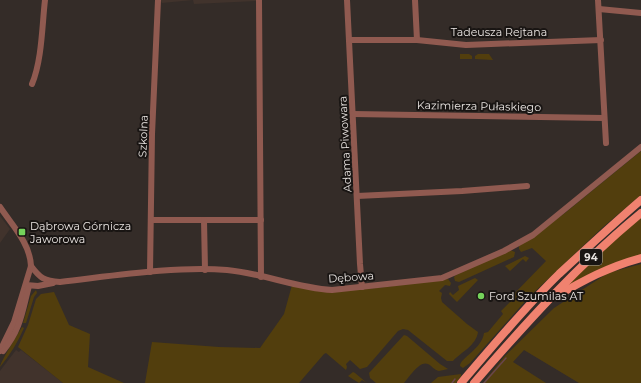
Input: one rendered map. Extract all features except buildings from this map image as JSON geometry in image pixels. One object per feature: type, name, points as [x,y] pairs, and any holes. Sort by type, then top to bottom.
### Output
[{"type":"main road","name":"94","points":[[461,383],[520,315],[559,274],[641,200]]},
{"type":"main road","name":"94","points":[[474,383],[544,304],[592,257],[641,213]]},
{"type":"main road","points":[[544,304],[599,272],[641,258]]},
{"type":"street","points":[[32,84],[38,60],[46,0]]},
{"type":"street","name":"Szkolna","points":[[150,272],[158,0]]},
{"type":"street","points":[[259,0],[261,277]]},
{"type":"street","name":"Adama Piwowara","points":[[347,0],[362,287]]},
{"type":"street","points":[[415,0],[417,40]]},
{"type":"street","points":[[598,0],[606,143]]},
{"type":"street","points":[[599,9],[641,13]]},
{"type":"street","name":"Tadeusza Rejtana","points":[[349,40],[417,40],[466,45],[600,40]]},
{"type":"street","name":"Kazimierza Pułaskiego","points":[[353,114],[604,118]]},
{"type":"street","name":"Dębowa","points":[[31,266],[40,277],[46,280],[60,282],[150,272],[205,270],[232,271],[323,289],[362,287],[442,278],[514,246],[540,229],[641,147]]},
{"type":"street","points":[[357,196],[527,186]]},
{"type":"street","points":[[0,207],[27,247],[31,266],[20,324],[14,336],[0,356]]},
{"type":"street","points":[[151,220],[261,220]]},
{"type":"street","points":[[204,220],[205,270]]},
{"type":"street","points":[[27,285],[38,286],[60,282]]},
{"type":"street","points":[[0,352],[14,322],[27,285]]},
{"type":"shaded area","points":[[160,0],[193,0],[162,3]]},
{"type":"shaded area","points":[[193,0],[257,0],[257,1],[194,4]]},
{"type":"shaded area","points":[[460,54],[469,54],[472,56],[472,59],[460,59]]},
{"type":"shaded area","points":[[478,54],[489,54],[493,60],[475,59],[475,56]]},
{"type":"shaded area","points":[[641,151],[641,195],[603,227],[528,298],[470,363],[463,368],[460,366],[463,360],[479,344],[484,333],[488,332],[503,314],[501,311],[511,301],[509,299],[510,297],[546,261],[532,248],[521,252],[519,246],[565,213]]},
{"type":"shaded area","points":[[0,216],[10,229],[0,243]]},
{"type":"shaded area","points":[[641,218],[641,257],[561,291],[609,244]]},
{"type":"shaded area","points":[[510,250],[515,252],[514,257],[459,282],[455,281],[454,277],[456,275]]},
{"type":"shaded area","points":[[525,256],[529,258],[526,262],[523,259],[510,271],[505,266]]},
{"type":"shaded area","points":[[641,264],[641,383],[579,383],[524,350],[513,362],[546,383],[483,383],[504,357],[554,308],[608,273]]},
{"type":"shaded area","points":[[475,278],[478,280],[457,302],[449,294],[450,292],[453,295],[459,290],[458,286]]},
{"type":"shaded area","points":[[448,279],[451,283],[450,286],[445,285],[439,291],[442,293],[442,302],[478,332],[477,337],[471,345],[453,361],[447,361],[408,330],[403,329],[398,331],[367,367],[360,369],[350,360],[346,364],[346,370],[326,353],[299,383],[145,383],[152,342],[219,347],[260,348],[284,314],[292,285],[323,291],[377,288]]},
{"type":"shaded area","points":[[36,290],[37,293],[34,297],[26,323],[23,323],[31,296]]},
{"type":"shaded area","points":[[54,292],[69,325],[90,334],[88,367],[124,383],[63,383],[18,347],[28,325],[36,299],[41,294]]},
{"type":"shaded area","points":[[22,327],[24,328],[16,343],[0,367],[6,354]]},
{"type":"shaded area","points":[[404,335],[448,369],[439,371],[425,363],[418,367],[404,383],[376,383],[370,378],[369,373]]},
{"type":"shaded area","points":[[16,350],[19,352],[21,350],[63,383],[0,383],[0,371]]},
{"type":"shaded area","points":[[353,372],[367,383],[362,380],[359,383],[348,376]]},
{"type":"shaded area","points":[[461,374],[456,383],[431,383],[438,377]]},
{"type":"waterway","points":[[484,383],[506,358]]},
{"type":"waterway","points":[[452,383],[455,379]]},
{"type":"place","name":"Dąbrowa Górnicza Jaworowa","points":[[22,232]]},
{"type":"place","name":"Ford Szumilas AT","points":[[481,296]]}]
